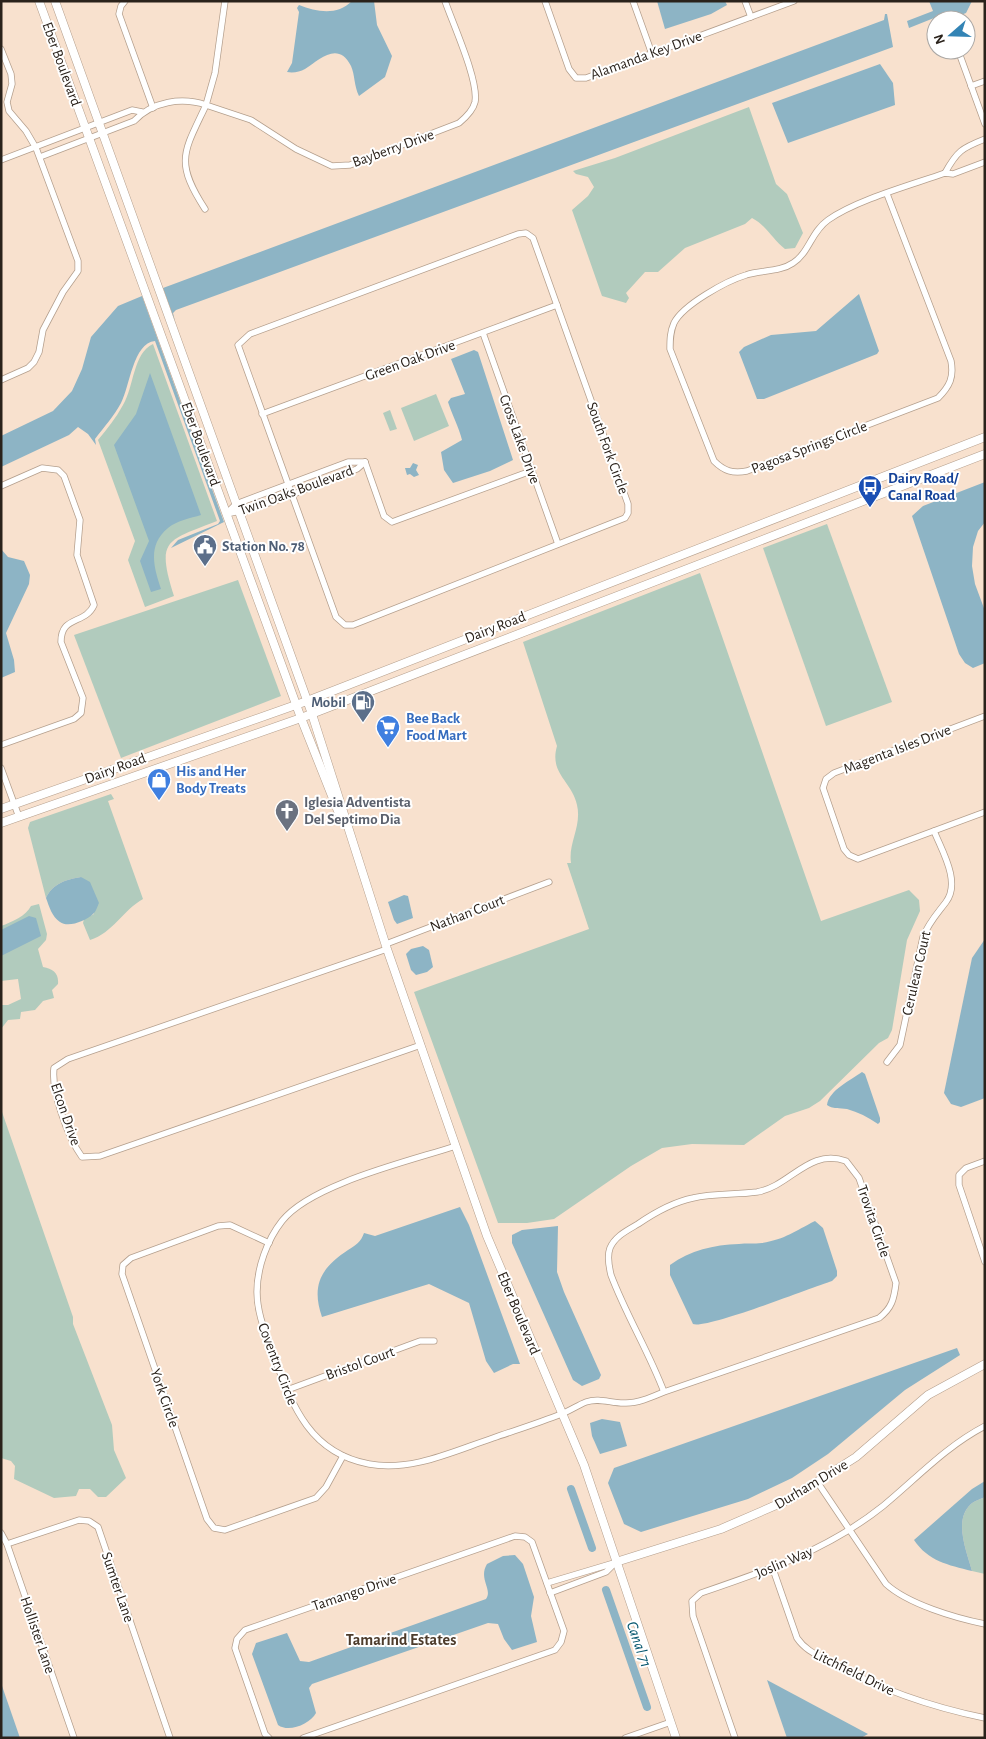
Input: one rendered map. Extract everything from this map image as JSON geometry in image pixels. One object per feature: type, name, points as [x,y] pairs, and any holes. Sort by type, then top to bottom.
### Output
[{"type":"street","name":"Eber Boulevard","points":[[39,1],[226,514],[367,886]]},
{"type":"street","name":"Eber Boulevard","points":[[55,1],[312,714],[387,946],[487,1236],[584,1465],[676,1738]]},
{"type":"street","points":[[125,1],[121,6],[119,14],[152,108]]},
{"type":"street","points":[[205,208],[194,191],[184,161],[187,146],[206,105],[215,73],[225,1]]},
{"type":"street","name":"Bayberry Drive","points":[[40,157],[103,134],[134,120],[142,112],[175,100],[190,100],[251,120],[296,149],[332,166],[350,164],[459,123],[468,115],[475,103],[475,86],[445,1]]},
{"type":"street","name":"Alamanda Key Drive","points":[[545,1],[569,69],[576,78],[586,78],[794,1]]},
{"type":"street","points":[[633,1],[652,54]]},
{"type":"street","points":[[746,1],[751,17]]},
{"type":"street","points":[[1,48],[11,74],[12,84],[7,102],[9,112],[26,131],[36,148],[78,261],[78,271],[52,310],[43,330],[39,352],[34,362],[28,368],[1,380]]},
{"type":"street","points":[[962,60],[985,124]]},
{"type":"street","points":[[971,86],[985,81]]},
{"type":"street","name":"Bayberry Drive","points":[[1,160],[132,110],[142,112]]},
{"type":"street","points":[[944,173],[962,148],[985,139]]},
{"type":"street","points":[[55,140],[59,150]]},
{"type":"street","name":"Pagosa Springs Circle","points":[[887,194],[951,360],[952,380],[946,390],[938,398],[747,471],[735,473],[722,468],[714,461],[670,349],[670,336],[675,321],[702,296],[724,283],[746,274],[786,267],[795,263],[804,255],[817,230],[841,212],[887,194],[944,173],[953,174],[985,162]]},
{"type":"street","name":"South Fork Circle","points":[[526,233],[533,238],[557,305],[628,504],[628,513],[625,518],[353,624],[345,625],[336,617],[290,494],[238,345],[250,334],[518,234],[526,233]]},
{"type":"street","name":"Green Oak Drive","points":[[262,414],[557,305]]},
{"type":"street","name":"Cross Lake Drive","points":[[483,333],[558,544]]},
{"type":"street","name":"Dairy Road","points":[[1,808],[297,704],[985,437]]},
{"type":"street","name":"Dairy Road","points":[[1,823],[302,718],[898,486],[985,454]]},
{"type":"street","name":"Twin Oaks Boulevard","points":[[226,514],[287,485],[348,462],[365,462]]},
{"type":"street","name":"Twin Oaks Boulevard","points":[[238,508],[290,494],[357,469],[365,462]]},
{"type":"street","name":"Twin Oaks Boulevard","points":[[365,462],[384,516],[392,522],[531,471]]},
{"type":"street","points":[[1,486],[42,468],[58,470],[64,476],[80,520],[77,555],[94,605],[85,617],[65,626],[61,633],[61,642],[83,698],[81,713],[74,719],[1,745]]},
{"type":"street","points":[[893,473],[898,486]]},
{"type":"street","points":[[693,549],[699,565]]},
{"type":"street","name":"Magenta Isles Drive","points":[[985,716],[834,773],[826,779],[823,788],[844,849],[849,855],[858,858],[985,812]]},
{"type":"street","points":[[1,768],[19,817]]},
{"type":"street","name":"Cerulean Court","points":[[887,1062],[900,1045],[923,938],[929,922],[947,901],[951,888],[952,876],[934,831]]},
{"type":"street","name":"Nathan Court","points":[[387,946],[549,882]]},
{"type":"street","name":"Elcon Drive","points":[[387,946],[68,1059],[54,1068],[52,1082],[74,1146],[82,1157],[100,1156],[421,1045]]},
{"type":"street","name":"Coventry Circle","points":[[456,1146],[327,1188],[302,1202],[282,1220],[269,1243],[261,1266],[257,1292],[261,1321],[286,1390],[298,1416],[318,1440],[343,1456],[369,1464],[396,1466],[427,1460],[561,1414]]},
{"type":"street","name":"Trovita Circle","points":[[561,1414],[588,1402],[606,1400],[623,1404],[634,1402],[664,1392],[879,1318],[889,1310],[894,1299],[896,1284],[859,1178],[846,1161],[836,1157],[815,1160],[772,1188],[762,1191],[715,1194],[690,1199],[647,1218],[618,1236],[610,1249],[611,1274],[664,1392]]},
{"type":"street","points":[[985,1161],[966,1168],[960,1175],[959,1185],[985,1262]]},
{"type":"street","name":"York Circle","points":[[269,1243],[230,1225],[218,1226],[131,1258],[123,1265],[122,1274],[207,1519],[214,1528],[225,1530],[316,1498],[326,1487],[343,1456]]},
{"type":"street","name":"Bristol Court","points":[[286,1390],[420,1341],[434,1342]]},
{"type":"street","name":"Durham Drive","points":[[616,1562],[721,1529],[790,1499],[856,1456],[928,1396],[985,1364]]},
{"type":"street","name":"Joslin Way","points":[[735,1738],[693,1616],[692,1601],[701,1593],[773,1569],[850,1529],[883,1506],[945,1452],[985,1426]]},
{"type":"street","points":[[818,1482],[886,1584],[897,1593],[931,1608],[985,1624]]},
{"type":"street","name":"Sumter Lane","points":[[7,1544],[79,1520],[89,1521],[98,1527],[170,1738]]},
{"type":"street","name":"Hollister Lane","points":[[1,1534],[7,1544],[74,1738]]},
{"type":"street","name":"Tamango Drive","points":[[269,1738],[265,1734],[235,1648],[237,1639],[245,1630],[515,1536],[525,1537],[532,1542],[564,1632],[561,1642],[555,1650],[303,1738]]},
{"type":"street","points":[[547,1583],[616,1562]]},
{"type":"street","points":[[550,1593],[606,1572],[616,1562]]},
{"type":"street","name":"Litchfield Drive","points":[[773,1569],[796,1638],[804,1647],[851,1673],[906,1697],[985,1718]]},
{"type":"street","points":[[625,1738],[671,1722]]},
{"type":"green space","points":[[749,107],[776,184],[787,194],[803,233],[795,248],[785,249],[752,218],[745,224],[685,248],[658,272],[645,272],[626,293],[629,298],[626,303],[602,296],[572,210],[588,196],[594,187],[588,177],[576,174],[573,171],[615,158]]},
{"type":"green space","points":[[153,344],[217,521],[176,538],[170,545],[166,552],[166,563],[174,596],[145,607],[128,560],[135,541],[98,440],[127,398],[141,355],[146,348]]},
{"type":"green space","points":[[436,394],[449,426],[414,441],[401,408]]},
{"type":"green space","points":[[390,410],[397,429],[390,431],[383,413]]},
{"type":"green space","points":[[827,524],[892,702],[826,726],[763,548]]},
{"type":"green space","points":[[700,573],[821,921],[909,890],[919,900],[920,911],[907,940],[892,1030],[888,1038],[879,1043],[820,1101],[809,1108],[785,1116],[744,1145],[692,1144],[662,1148],[631,1166],[554,1219],[527,1223],[498,1223],[414,992],[589,929],[567,863],[571,863],[571,848],[578,820],[577,805],[571,790],[558,771],[555,756],[557,746],[523,642]]},
{"type":"green space","points":[[238,580],[281,696],[121,758],[74,635]]},
{"type":"green space","points":[[111,794],[114,799],[108,801],[143,899],[112,927],[90,940],[83,923],[84,919],[94,914],[81,877],[70,879],[56,886],[46,898],[28,828],[30,822]]},
{"type":"green space","points":[[39,904],[47,934],[46,940],[38,949],[43,967],[52,970],[57,977],[58,984],[52,990],[54,998],[43,1001],[35,1010],[21,1012],[20,1019],[8,1020],[1,1029],[1,1005],[8,1005],[21,999],[18,979],[1,981],[1,926],[22,916],[31,906]]},
{"type":"green space","points":[[1,1109],[73,1317],[73,1324],[112,1425],[114,1450],[126,1478],[106,1497],[98,1497],[90,1489],[79,1489],[76,1496],[54,1498],[14,1479],[15,1466],[11,1461],[1,1458]]},
{"type":"green space","points":[[985,1497],[985,1574],[972,1571],[962,1527],[966,1511],[972,1503]]},
{"type":"water","points":[[352,1],[374,1],[377,25],[392,56],[385,77],[359,96],[351,66],[346,58],[334,53],[322,57],[301,71],[287,72],[292,63],[299,12],[297,8],[299,5],[320,11],[333,11],[346,6]]},
{"type":"water","points":[[657,1],[725,1],[727,5],[711,14],[665,29]]},
{"type":"water","points":[[929,1],[972,1],[968,10],[933,10]]},
{"type":"water","points":[[885,14],[887,14],[893,47],[176,310],[173,313],[175,321],[163,288],[884,20]]},
{"type":"water","points":[[926,14],[926,21],[909,28],[907,21]]},
{"type":"water","points":[[880,64],[893,83],[895,105],[788,143],[772,103]]},
{"type":"water","points":[[859,294],[879,351],[877,354],[764,399],[757,399],[739,352],[744,347],[771,335],[816,331]]},
{"type":"water","points":[[142,296],[224,522],[171,548],[178,540],[218,524],[220,521],[155,341],[142,349],[137,357],[121,403],[95,439],[96,445],[88,434],[78,427],[69,435],[1,467],[1,436],[53,411],[72,391],[82,369],[91,337],[118,306]]},
{"type":"water","points":[[474,350],[478,352],[513,460],[490,471],[453,483],[444,470],[441,452],[462,440],[448,402],[451,398],[465,394],[451,359]]},
{"type":"water","points":[[150,373],[201,515],[175,523],[161,535],[157,542],[154,557],[161,589],[151,592],[140,561],[149,541],[114,445],[136,414]]},
{"type":"water","points":[[413,463],[418,465],[416,470],[419,475],[414,477],[410,474],[407,475],[405,468],[410,468]]},
{"type":"water","points":[[985,482],[985,522],[978,531],[973,547],[972,566],[975,584],[985,611],[985,663],[973,668],[965,663],[959,654],[912,516],[923,506]]},
{"type":"water","points":[[1,549],[8,557],[24,561],[30,575],[29,584],[6,633],[14,660],[15,672],[1,678]]},
{"type":"water","points":[[81,877],[90,882],[99,903],[96,911],[77,923],[63,924],[53,914],[46,898],[52,889],[61,883]]},
{"type":"water","points":[[404,895],[408,896],[413,918],[397,924],[388,902]]},
{"type":"water","points":[[29,916],[36,918],[41,936],[1,956],[1,930]]},
{"type":"water","points":[[985,939],[985,1098],[961,1107],[951,1104],[944,1093],[972,958]]},
{"type":"water","points":[[423,946],[429,950],[433,967],[427,972],[416,975],[411,970],[406,954],[411,949]]},
{"type":"water","points":[[862,1072],[865,1074],[880,1118],[878,1124],[867,1117],[847,1109],[834,1108],[827,1105],[836,1090]]},
{"type":"water","points":[[460,1207],[469,1225],[520,1364],[513,1364],[494,1373],[486,1361],[469,1303],[429,1284],[322,1317],[318,1296],[318,1286],[321,1278],[331,1264],[358,1243],[364,1233],[375,1236]]},
{"type":"water","points":[[815,1221],[823,1228],[837,1271],[837,1276],[832,1281],[718,1320],[693,1324],[670,1275],[670,1265],[694,1252],[711,1247],[762,1243],[778,1239]]},
{"type":"water","points":[[558,1226],[557,1272],[601,1375],[599,1379],[582,1386],[573,1380],[512,1243],[512,1235],[522,1230]]},
{"type":"water","points":[[957,1348],[960,1355],[905,1390],[828,1454],[792,1478],[748,1499],[641,1532],[624,1524],[608,1483],[614,1468]]},
{"type":"water","points":[[602,1419],[620,1422],[627,1446],[600,1454],[592,1436],[590,1423]]},
{"type":"water","points":[[985,1481],[985,1497],[971,1504],[963,1519],[963,1536],[972,1571],[939,1561],[926,1553],[914,1540],[972,1489]]},
{"type":"water","points":[[515,1555],[523,1564],[534,1597],[531,1616],[537,1642],[512,1650],[504,1639],[498,1624],[488,1623],[312,1684],[309,1688],[316,1713],[313,1717],[304,1724],[293,1728],[278,1725],[252,1654],[256,1643],[287,1633],[300,1661],[309,1662],[486,1599],[488,1591],[484,1574],[487,1564],[503,1556]]},
{"type":"water","points":[[767,1680],[868,1734],[861,1738],[787,1738]]},
{"type":"water","points":[[1,1683],[20,1738],[1,1738]]},
{"type":"waterway","name":"Canal 71","points":[[571,1489],[592,1548]]},
{"type":"waterway","name":"Canal 71","points":[[606,1590],[647,1707]]},
{"type":"place","name":"Dairy Road/ Canal Road","points":[[870,508]]},
{"type":"place","name":"Station No. 78","points":[[205,567]]},
{"type":"place","name":"Mobil","points":[[363,723]]},
{"type":"place","name":"Bee Back Food Mart","points":[[388,748]]},
{"type":"place","name":"His and Her Body Treats","points":[[159,801]]},
{"type":"place","name":"Iglesia Adventista Del Septimo Dia","points":[[287,832]]},
{"type":"district","name":"Tamarind Estates","points":[[401,1639]]}]
